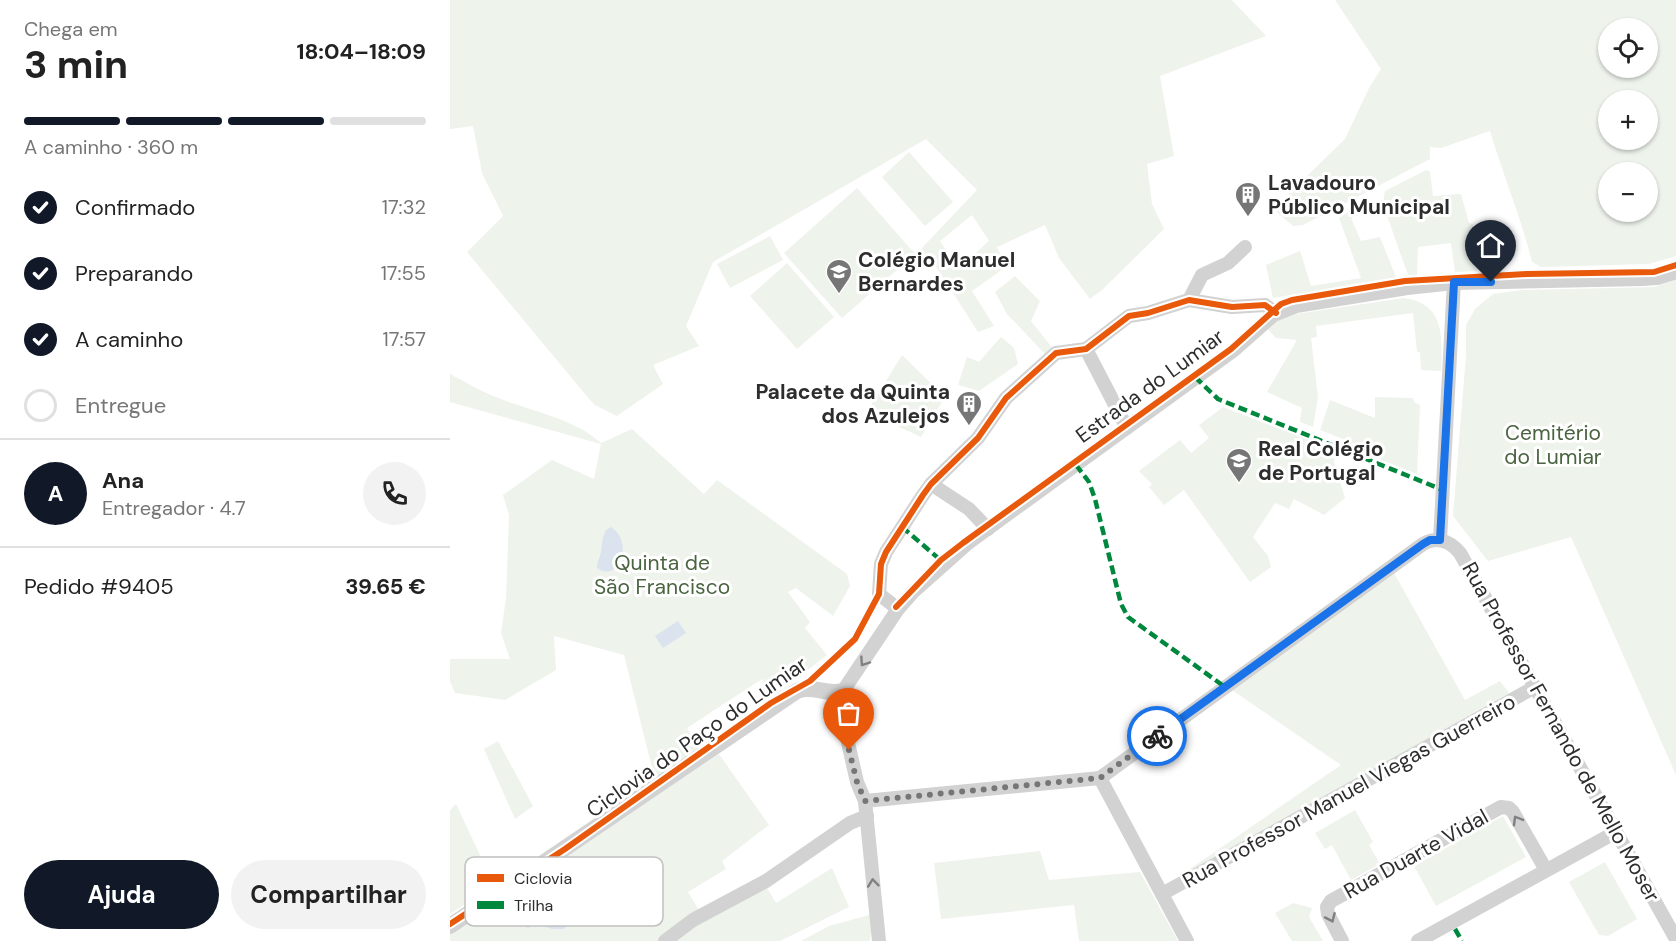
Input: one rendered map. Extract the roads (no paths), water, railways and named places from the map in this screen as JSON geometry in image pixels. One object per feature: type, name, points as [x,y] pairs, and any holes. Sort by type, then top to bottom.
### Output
[{"type":"street","points":[[1189,300],[1202,275],[1228,263],[1245,247]]},
{"type":"street","points":[[879,941],[865,801],[857,782],[846,734],[843,692],[898,609],[944,563],[1234,350],[1276,313],[1296,305],[1407,287],[1454,282],[1643,278],[1657,277],[1676,271]]},
{"type":"street","points":[[865,801],[1100,778],[1423,544],[1430,540],[1440,540],[1454,282]]},
{"type":"street","points":[[898,609],[879,594],[881,564],[886,552],[931,484],[978,438],[1006,398],[1056,353],[1086,349],[1129,316],[1148,313],[1189,300],[1232,307],[1265,305],[1276,313]]},
{"type":"street","points":[[1086,349],[1127,428]]},
{"type":"street","points":[[931,484],[969,509],[988,529]]},
{"type":"street","name":"Rua Professor Fernando de Mello Moser","points":[[1440,540],[1448,542],[1460,553],[1676,939]]},
{"type":"street","name":"Rua Professor Manuel Viegas Guerreiro","points":[[1162,894],[1535,687]]},
{"type":"street","points":[[555,857],[801,689],[832,694],[843,692]]},
{"type":"street","points":[[1100,778],[1187,941]]},
{"type":"street","name":"Rua Duarte Vidal","points":[[1342,941],[1328,914],[1327,907],[1331,901],[1501,807],[1509,808],[1513,812],[1546,870]]},
{"type":"street","points":[[665,941],[693,920],[766,881],[850,823],[867,816]]},
{"type":"street","points":[[1418,941],[1616,832]]},
{"type":"street","points":[[450,926],[465,916]]},
{"type":"place","name":"Lavadouro Público Municipal","points":[[1248,218]]},
{"type":"place","name":"Colégio Manuel Bernardes","points":[[839,295]]},
{"type":"place","name":"Palacete da Quinta dos Azulejos","points":[[969,427]]},
{"type":"place","name":"Real Colégio de Portugal","points":[[1239,484]]},
{"type":"park label","name":"Cemitério do Lumiar","points":[[1553,445]]},
{"type":"park label","name":"Quinta de São Francisco","points":[[662,575]]}]
